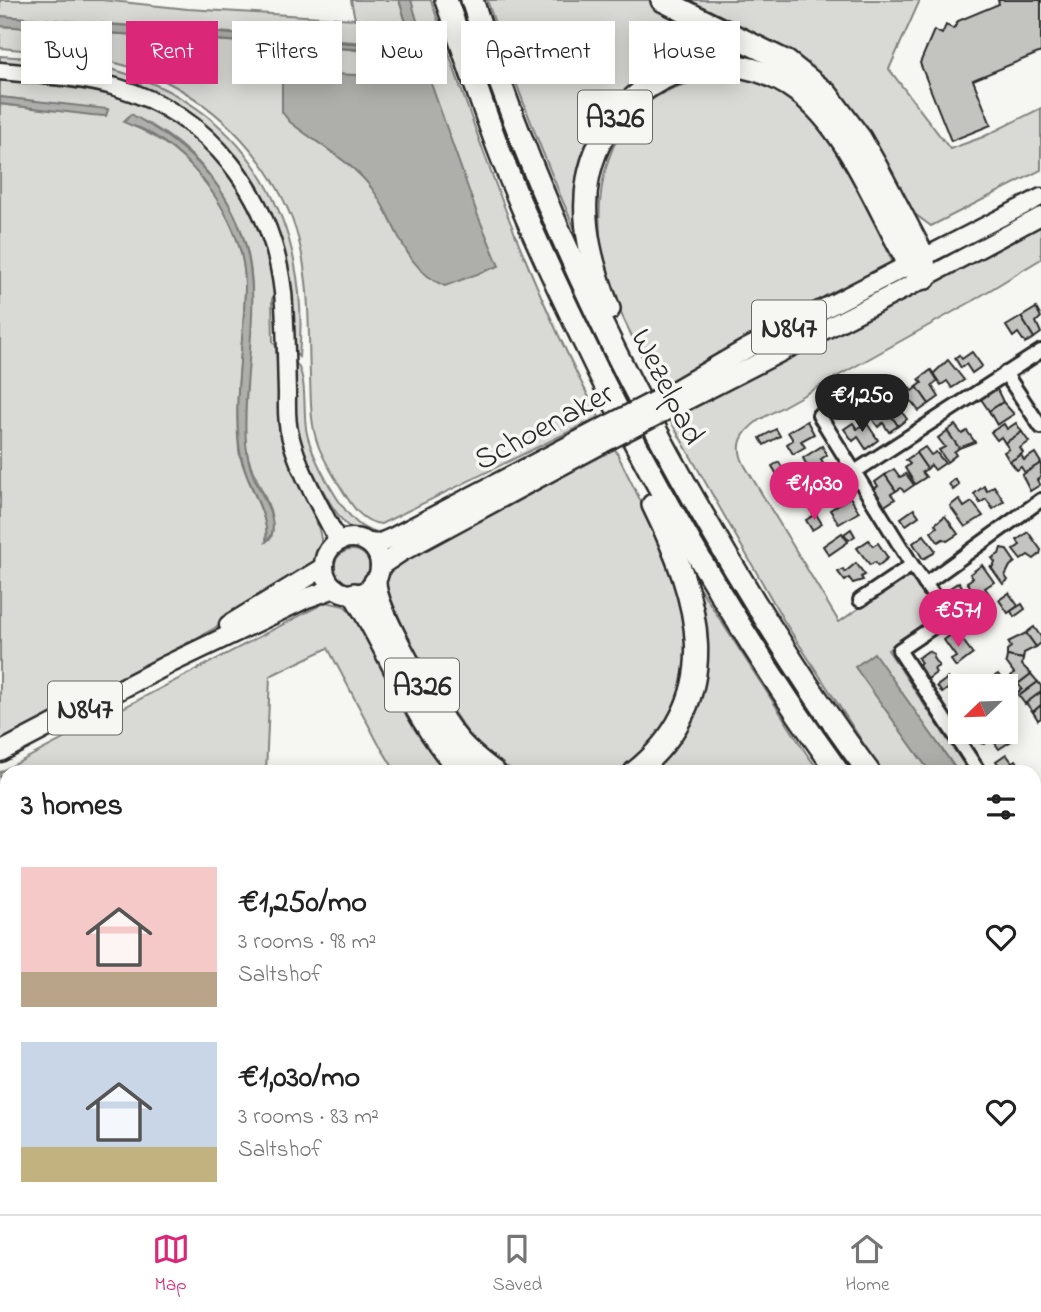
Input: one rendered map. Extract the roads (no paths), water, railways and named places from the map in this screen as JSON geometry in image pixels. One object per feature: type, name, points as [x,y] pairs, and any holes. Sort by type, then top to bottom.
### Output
[{"type":"highway","name":"Wezelpad","points":[[446,0],[498,146],[574,323],[647,467],[697,556],[796,712],[833,765]]},
{"type":"highway","name":"Wezelpad","points":[[472,0],[541,187],[625,371],[709,528],[817,699],[864,765]]},
{"type":"highway","points":[[662,0],[777,56],[827,94],[860,138],[920,267]]},
{"type":"highway","name":"A326","points":[[625,371],[623,341],[602,290],[590,249],[586,215],[589,177],[596,153],[618,112],[634,96],[669,75],[707,66],[749,68],[772,76],[799,93],[821,113],[845,146],[920,267]]},
{"type":"highway","points":[[642,765],[668,740],[681,720],[691,695],[697,642],[688,590],[673,548],[652,503],[647,467]]},
{"type":"highway","name":"A326","points":[[378,574],[375,593],[434,707],[460,742],[485,765]]},
{"type":"highway","name":"A326","points":[[344,591],[427,725],[456,765]]},
{"type":"main road","points":[[0,71],[95,82],[140,95],[182,118],[202,134],[238,174],[265,219],[278,259],[283,296],[289,433],[297,460],[338,541]]},
{"type":"main road","name":"Schoenaker","points":[[920,267],[1041,197]]},
{"type":"main road","name":"Schoenaker","points":[[369,542],[378,544],[394,537],[600,437],[673,399],[746,349],[920,267],[1041,216]]},
{"type":"main road","name":"Schoenaker","points":[[378,574],[401,552],[600,437]]},
{"type":"main road","name":"N847","points":[[169,664],[324,567],[326,556],[338,541],[351,538],[369,542]]},
{"type":"main road","points":[[369,542],[379,557],[378,574]]},
{"type":"main road","points":[[324,567],[330,582],[344,591]]},
{"type":"main road","name":"N847","points":[[0,752],[169,664],[307,598],[366,590],[378,574]]},
{"type":"street","points":[[853,473],[1041,351]]},
{"type":"street","points":[[1005,373],[1041,427]]},
{"type":"street","points":[[819,415],[853,473],[943,609],[939,623],[899,650],[974,765]]},
{"type":"street","points":[[925,584],[1041,500]]},
{"type":"street","points":[[860,600],[912,565]]}]
